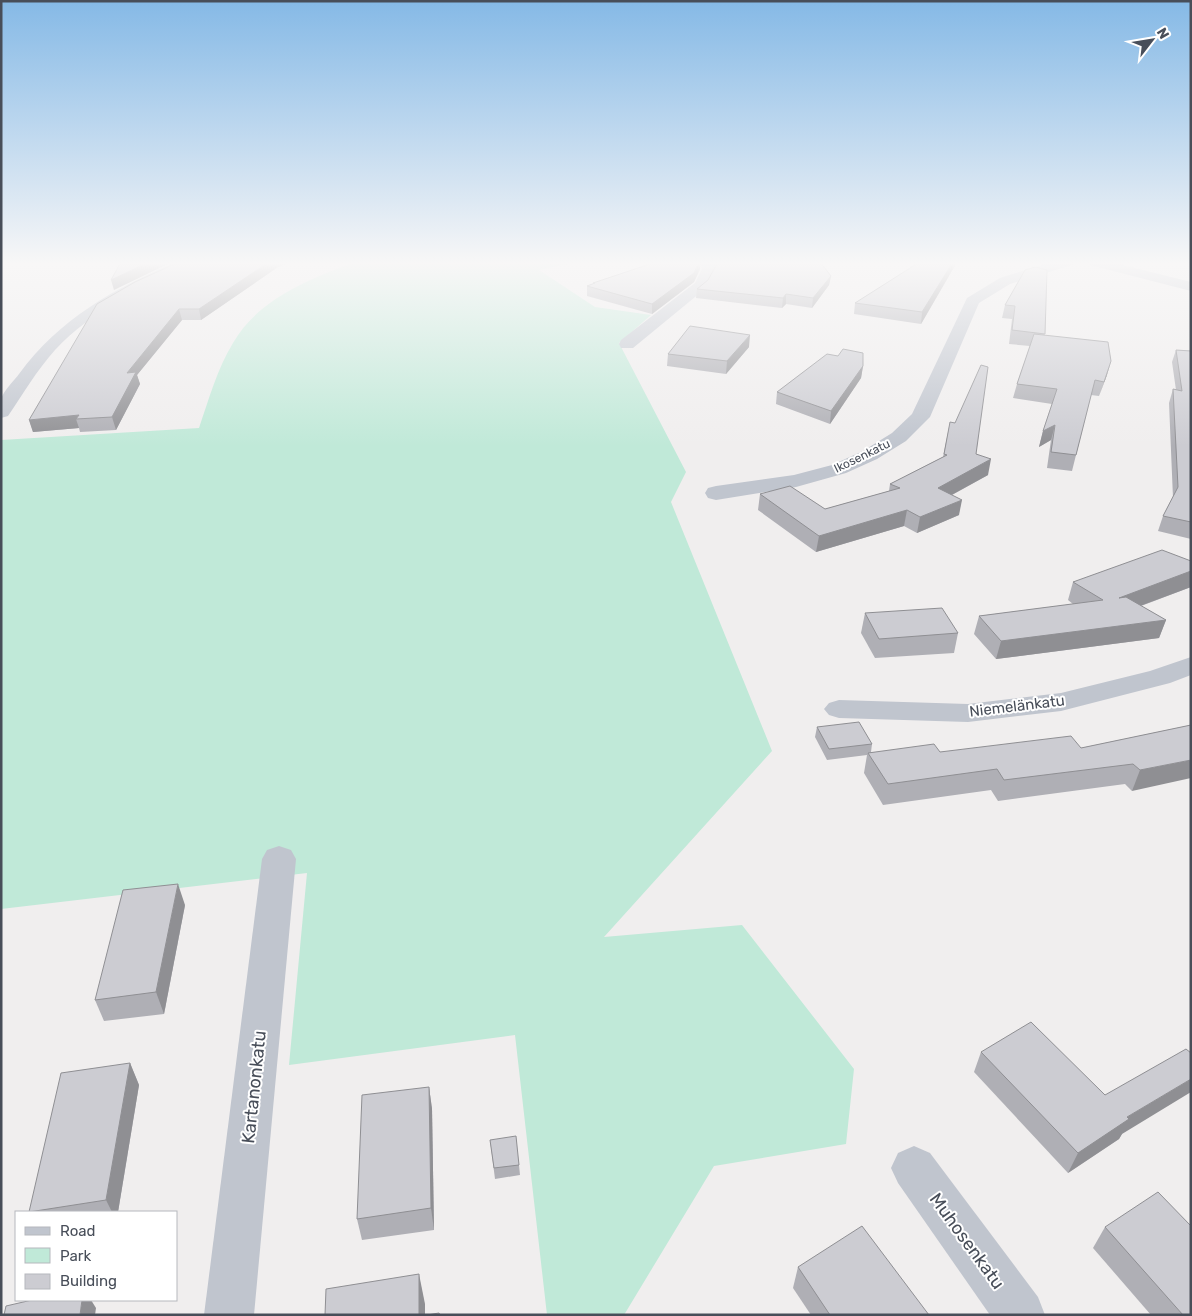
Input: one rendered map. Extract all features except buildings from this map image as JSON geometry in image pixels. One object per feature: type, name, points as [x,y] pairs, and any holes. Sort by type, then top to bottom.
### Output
[{"type":"street","points":[[1,412],[44,354],[56,340],[76,323]]},
{"type":"street","points":[[627,344],[653,323]]},
{"type":"street","name":"Ikosenkatu","points":[[716,493],[796,481],[839,469],[870,455],[899,437],[920,417],[962,323]]},
{"type":"street","name":"Niemelänkatu","points":[[839,708],[968,713],[1061,702],[1160,677],[1191,665]]},
{"type":"street","name":"Kartanonkatu","points":[[229,1315],[279,859]]},
{"type":"street","name":"Muhosenkatu","points":[[914,1168],[1020,1315]]},
{"type":"green space","points":[[248,323],[641,323],[619,343],[686,472],[671,502],[772,751],[604,937],[742,925],[854,1069],[846,1144],[714,1166],[624,1315],[547,1315],[515,1035],[289,1065],[307,873],[1,909],[1,440],[199,428],[222,363]]}]
